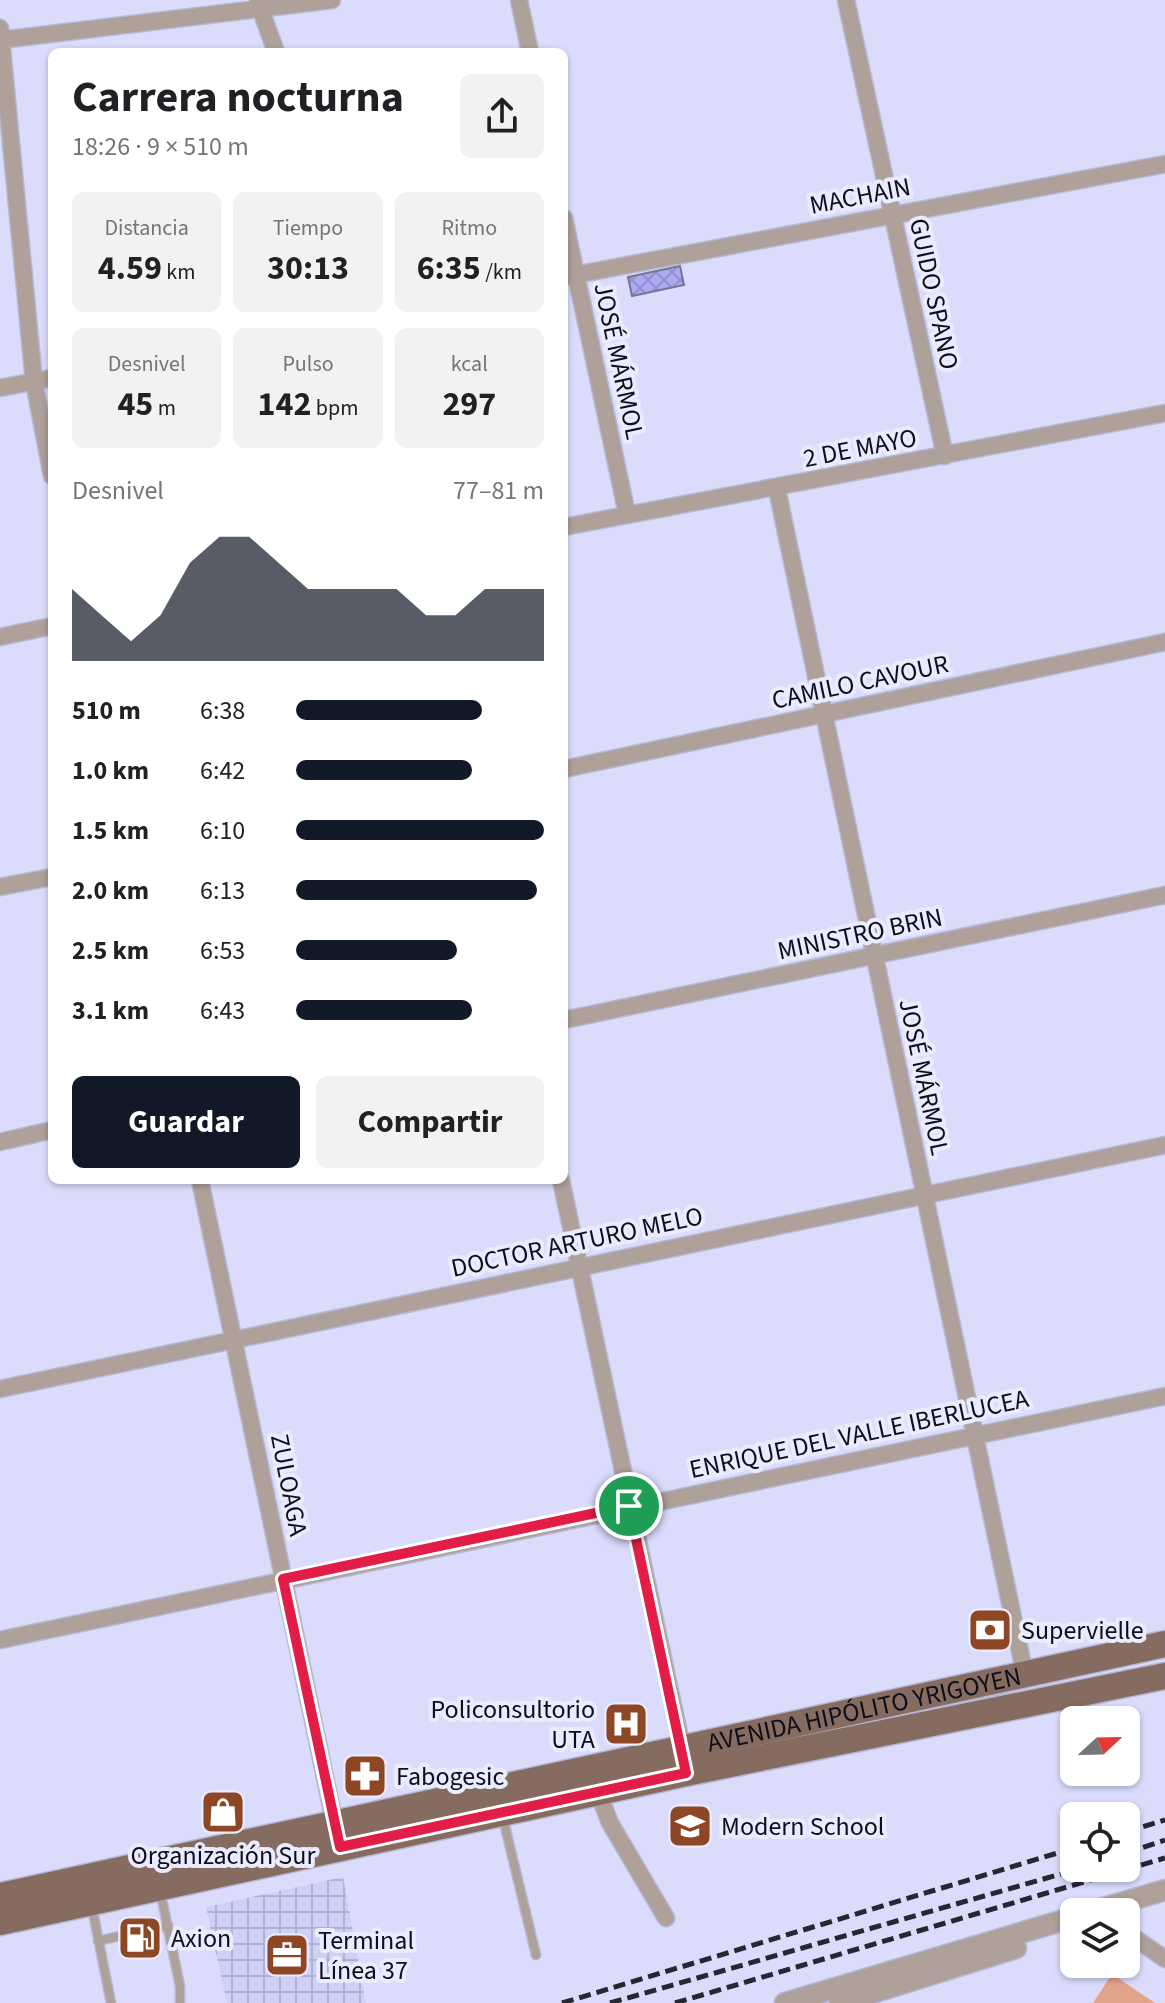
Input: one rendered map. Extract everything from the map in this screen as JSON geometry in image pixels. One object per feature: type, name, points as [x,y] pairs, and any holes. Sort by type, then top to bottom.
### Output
[{"type":"main road","name":"AVENIDA HIPÓLITO YRIGOYEN","points":[[1,1910],[91,1902],[159,1886],[337,1835],[501,1813],[598,1792],[684,1761],[1025,1675],[1165,1644]]},
{"type":"main road","name":"AVENIDA HIPÓLITO YRIGOYEN","points":[[1,1910],[684,1761],[1165,1676]]},
{"type":"street","points":[[48,455],[34,382],[1,36],[259,5],[332,0]]},
{"type":"street","points":[[519,0],[529,48]]},
{"type":"street","name":"GUIDO SPANO","points":[[846,0],[945,456]]},
{"type":"street","points":[[259,5],[275,48]]},
{"type":"street","name":"MACHAIN","points":[[570,276],[1165,164]]},
{"type":"street","name":"JOSÉ MÁRMOL","points":[[570,276],[627,514]]},
{"type":"street","points":[[0,388],[48,379]]},
{"type":"street","name":"2 DE MAYO","points":[[568,526],[777,489],[1165,413]]},
{"type":"street","name":"JOSÉ MÁRMOL","points":[[777,489],[1025,1675]]},
{"type":"street","points":[[0,637],[48,627]]},
{"type":"street","name":"CAMILO CAVOUR","points":[[568,768],[1165,642]]},
{"type":"street","points":[[0,887],[48,878]]},
{"type":"street","name":"MINISTRO BRIN","points":[[568,1019],[1165,895]]},
{"type":"street","points":[[0,1142],[48,1131]]},
{"type":"street","name":"DOCTOR ARTURO MELO","points":[[0,1389],[1165,1145]]},
{"type":"street","name":"ZULOAGA","points":[[201,1184],[337,1835]]},
{"type":"street","points":[[562,1184],[684,1761]]},
{"type":"street","name":"ENRIQUE DEL VALLE IBERLUCEA","points":[[0,1640],[1165,1396]]},
{"type":"street","points":[[598,1792],[610,1823],[666,1918]]},
{"type":"street","points":[[1140,1901],[1165,1890]]},
{"type":"street","points":[[785,2003],[1060,1921]]},
{"type":"street","points":[[840,2003],[1060,1934]]},
{"type":"street","points":[[1140,1942],[1165,1959]]},
{"type":"lane","points":[[501,1813],[536,1955]]},
{"type":"lane","points":[[159,1886],[180,2003]]},
{"type":"lane","points":[[91,1902],[111,2003]]},
{"type":"lane","points":[[98,1941],[168,1925]]},
{"type":"shaded area","name":"Terminal Línea 37","points":[[343,1877],[366,2003],[227,2003],[206,1907]]},
{"type":"shaded area","points":[[1109,1978],[1118,1978],[1155,2003],[1093,2003]]},
{"type":"building","points":[[680,266],[684,285],[632,296],[628,277]]},
{"type":"building","points":[[372,1756],[378,1778],[365,1782],[358,1777],[355,1760]]},
{"type":"railway","points":[[1140,1828],[1165,1820]]},
{"type":"railway","points":[[1140,1848],[1165,1840]]},
{"type":"railway","points":[[562,2003],[1060,1852]]},
{"type":"railway","points":[[675,2003],[1165,1858]]},
{"type":"railway","points":[[610,2003],[1060,1874]]},
{"type":"place","name":"Supervielle","points":[[990,1630]]},
{"type":"place","name":"Policonsultorio UTA","points":[[626,1724]]},
{"type":"place","name":"Fabogesic","points":[[365,1776]]},
{"type":"place","name":"Organización Sur","points":[[223,1812]]},
{"type":"place","name":"Modern School","points":[[690,1826]]},
{"type":"place","name":"Axion","points":[[140,1938]]},
{"type":"place","name":"Terminal Línea 37","points":[[287,1955]]},
{"type":"route","points":[[629,1506],[686,1773],[340,1847],[283,1579],[629,1506]]}]
